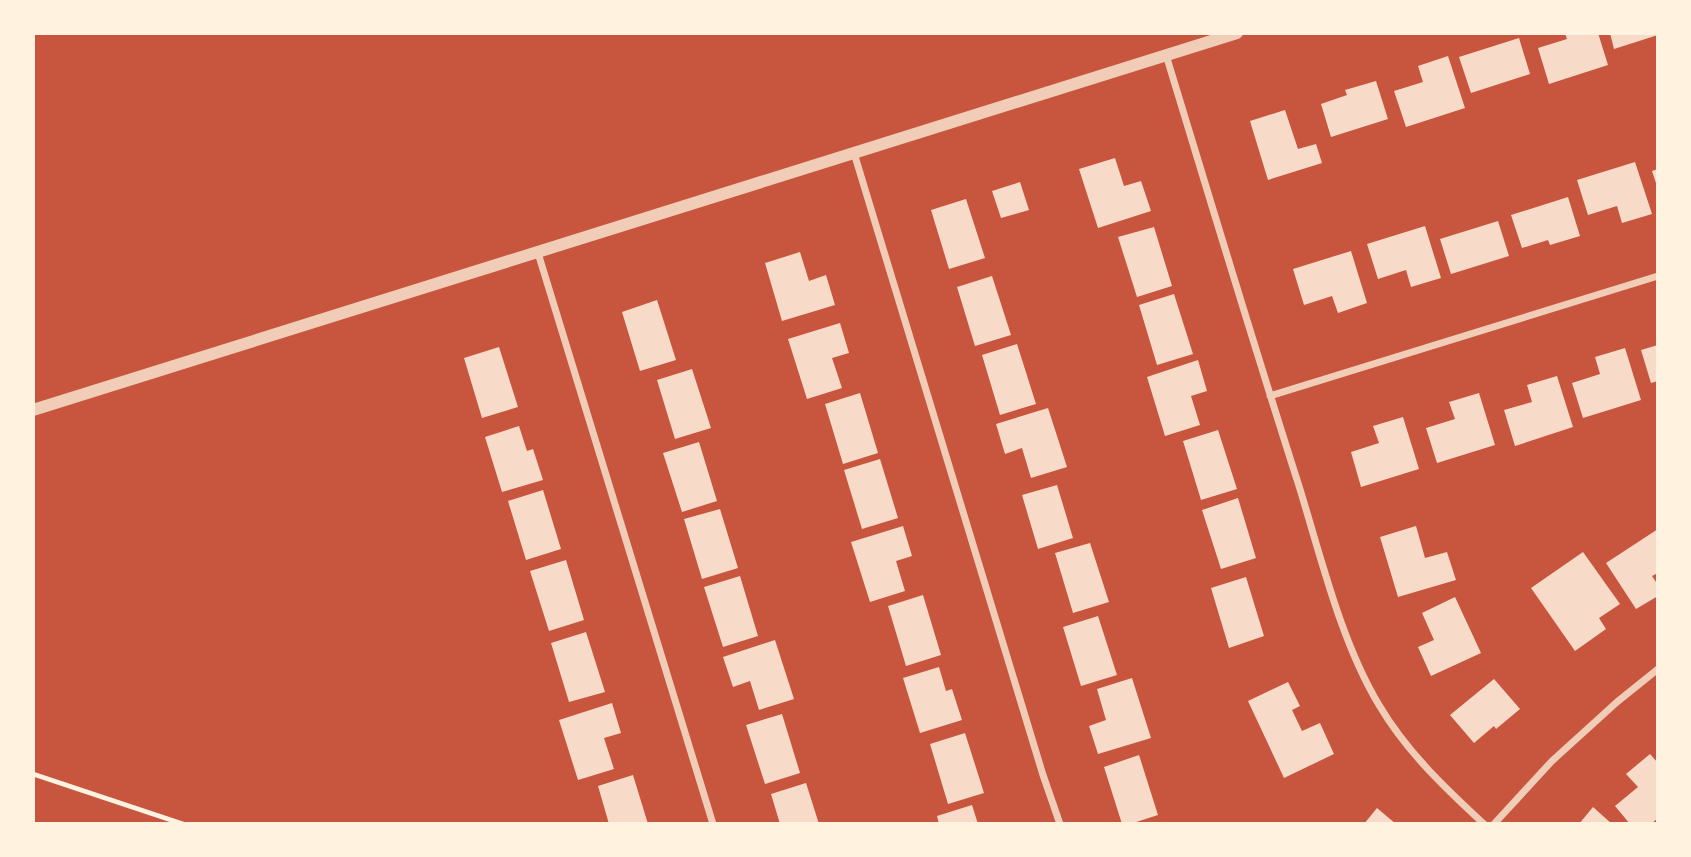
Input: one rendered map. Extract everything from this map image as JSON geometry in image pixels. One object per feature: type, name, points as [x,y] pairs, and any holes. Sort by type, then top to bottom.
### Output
[{"type":"street","points":[[33,410],[1237,33]]},
{"type":"street","points":[[1166,55],[1341,622],[1360,668],[1379,705],[1402,738],[1425,766],[1484,824]]},
{"type":"street","points":[[854,153],[1060,824]]},
{"type":"street","points":[[538,253],[713,824]]},
{"type":"street","points":[[1270,396],[1658,276]]},
{"type":"street","points":[[1494,824],[1552,761],[1658,669]]},
{"type":"path","points":[[33,774],[183,824]]},
{"type":"building","points":[[1565,33],[1598,33],[1608,65],[1549,84],[1538,48],[1567,39]]},
{"type":"building","points":[[1610,33],[1658,33],[1658,35],[1614,49]]},
{"type":"building","points":[[1519,38],[1530,74],[1471,93],[1459,57]]},
{"type":"building","points":[[1448,56],[1465,108],[1406,127],[1394,91],[1423,82],[1418,66]]},
{"type":"building","points":[[1376,81],[1388,119],[1331,137],[1321,104],[1347,95],[1345,90]]},
{"type":"building","points":[[1285,110],[1298,149],[1316,144],[1322,163],[1268,180],[1250,121]]},
{"type":"building","points":[[1115,158],[1124,186],[1141,181],[1151,211],[1098,228],[1079,169]]},
{"type":"building","points":[[1635,162],[1652,214],[1622,223],[1617,206],[1588,215],[1577,180]]},
{"type":"building","points":[[1658,169],[1658,186],[1657,186],[1652,171]]},
{"type":"building","points":[[1020,182],[1029,210],[1001,218],[992,191]]},
{"type":"building","points":[[1568,197],[1580,236],[1550,245],[1548,240],[1522,248],[1511,215]]},
{"type":"building","points":[[966,199],[985,258],[949,269],[931,210]]},
{"type":"building","points":[[1498,221],[1509,256],[1451,274],[1440,239]]},
{"type":"building","points":[[1425,226],[1441,278],[1411,287],[1406,270],[1378,279],[1367,244]]},
{"type":"building","points":[[1154,227],[1172,286],[1137,297],[1118,237]]},
{"type":"building","points":[[1351,251],[1367,303],[1338,313],[1332,296],[1304,305],[1293,269]]},
{"type":"building","points":[[800,252],[809,281],[826,275],[835,305],[782,321],[765,263]]},
{"type":"building","points":[[992,276],[1011,335],[975,346],[957,287]]},
{"type":"building","points":[[1174,294],[1193,354],[1157,365],[1139,305]]},
{"type":"building","points":[[657,300],[676,360],[640,371],[622,312]]},
{"type":"building","points":[[840,323],[849,353],[832,358],[842,388],[807,399],[788,339]]},
{"type":"building","points":[[1017,344],[1036,404],[1000,415],[982,355]]},
{"type":"building","points":[[1658,345],[1658,381],[1651,383],[1641,350]]},
{"type":"building","points":[[499,347],[518,407],[482,418],[464,358]]},
{"type":"building","points":[[1625,348],[1641,400],[1583,418],[1572,383],[1600,374],[1595,357]]},
{"type":"building","points":[[1198,360],[1207,391],[1191,396],[1200,425],[1165,436],[1147,377]]},
{"type":"building","points":[[692,369],[711,428],[675,439],[657,380]]},
{"type":"building","points":[[1557,376],[1573,427],[1515,446],[1504,410],[1532,402],[1527,385]]},
{"type":"building","points":[[860,393],[878,453],[843,464],[825,404]]},
{"type":"building","points":[[1479,393],[1495,445],[1437,463],[1426,428],[1455,419],[1449,402]]},
{"type":"building","points":[[1048,408],[1067,467],[1031,478],[1022,448],[1005,454],[996,424]]},
{"type":"building","points":[[1403,417],[1419,469],[1361,487],[1351,452],[1379,443],[1373,426]]},
{"type":"building","points":[[519,426],[527,451],[533,449],[543,480],[502,492],[485,437]]},
{"type":"building","points":[[1218,430],[1237,489],[1201,500],[1183,441]]},
{"type":"building","points":[[699,442],[717,501],[682,512],[663,453]]},
{"type":"building","points":[[880,459],[898,518],[862,529],[844,470]]},
{"type":"building","points":[[1057,485],[1073,538],[1038,549],[1022,495]]},
{"type":"building","points":[[543,490],[561,549],[526,560],[508,501]]},
{"type":"building","points":[[1238,498],[1256,558],[1221,569],[1202,510]]},
{"type":"building","points":[[720,509],[738,568],[702,579],[684,519]]},
{"type":"building","points":[[903,526],[912,556],[896,561],[905,591],[870,602],[851,542]]},
{"type":"building","points":[[1416,526],[1425,558],[1447,552],[1456,580],[1398,597],[1380,537]]},
{"type":"building","points":[[1658,529],[1658,573],[1652,576],[1658,585],[1658,596],[1636,609],[1606,563]]},
{"type":"building","points":[[1090,543],[1109,602],[1073,613],[1055,553]]},
{"type":"building","points":[[1583,552],[1620,604],[1599,618],[1606,629],[1575,651],[1531,588]]},
{"type":"building","points":[[566,560],[584,620],[549,631],[530,571]]},
{"type":"building","points":[[740,576],[758,636],[723,647],[704,587]]},
{"type":"building","points":[[1246,577],[1264,636],[1229,648],[1211,588]]},
{"type":"building","points":[[923,595],[941,655],[906,666],[888,606]]},
{"type":"building","points":[[1455,597],[1481,653],[1431,676],[1418,647],[1434,640],[1422,613]]},
{"type":"building","points":[[1098,616],[1117,675],[1081,686],[1063,627]]},
{"type":"building","points":[[586,632],[605,692],[569,702],[551,643]]},
{"type":"building","points":[[775,640],[794,699],[759,710],[750,681],[733,687],[723,657]]},
{"type":"building","points":[[939,667],[946,691],[952,689],[962,720],[920,733],[903,678]]},
{"type":"building","points":[[1132,678],[1151,738],[1098,754],[1089,726],[1106,720],[1097,689]]},
{"type":"building","points":[[1494,679],[1520,709],[1474,743],[1450,715]]},
{"type":"building","points":[[1288,682],[1300,706],[1292,710],[1302,731],[1320,723],[1334,754],[1284,778],[1248,701]]},
{"type":"building","points":[[612,703],[621,733],[604,738],[614,769],[578,780],[559,720]]},
{"type":"building","points":[[782,714],[800,773],[765,784],[746,725]]},
{"type":"building","points":[[965,733],[984,793],[948,804],[930,744]]},
{"type":"building","points":[[1650,754],[1658,763],[1658,818],[1651,824],[1630,824],[1615,806],[1638,787],[1626,774]]},
{"type":"building","points":[[1139,755],[1158,815],[1122,824],[1104,767]]},
{"type":"building","points":[[633,775],[648,824],[609,824],[598,786]]},
{"type":"building","points":[[806,783],[819,824],[780,824],[771,794]]},
{"type":"building","points":[[972,805],[978,824],[939,824],[937,816]]},
{"type":"building","points":[[1593,807],[1612,824],[1579,824]]},
{"type":"building","points":[[1377,808],[1396,824],[1364,824]]}]
